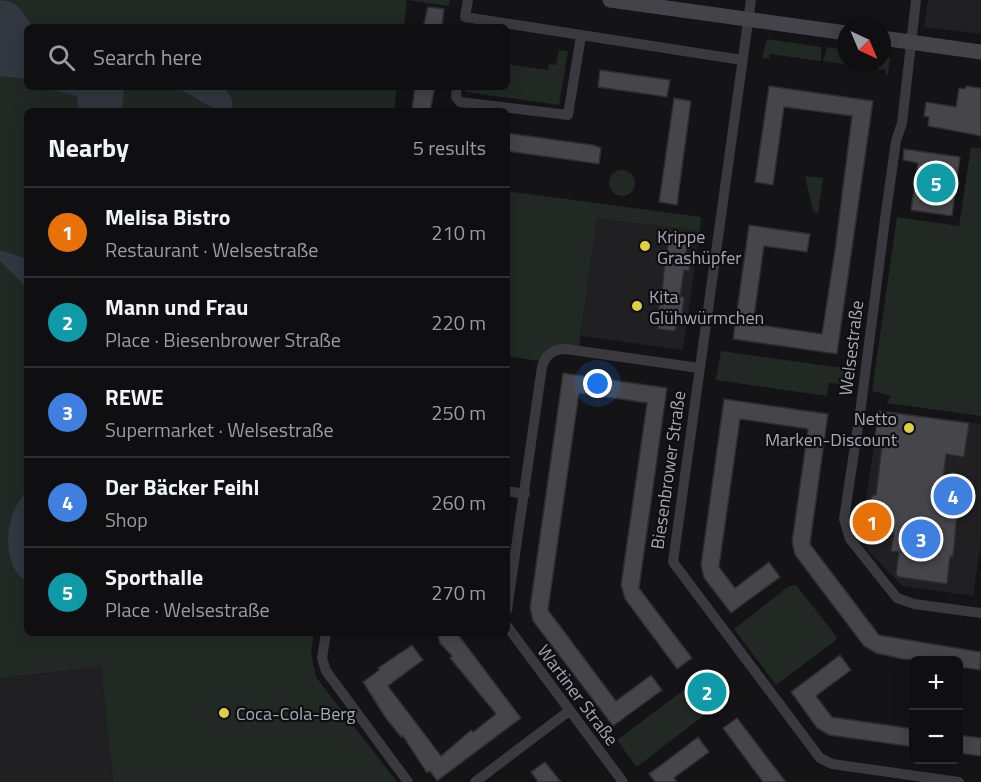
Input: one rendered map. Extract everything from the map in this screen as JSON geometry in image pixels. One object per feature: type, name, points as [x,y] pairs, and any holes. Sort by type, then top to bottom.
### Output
[{"type":"street","points":[[468,0],[465,22],[482,24]]},
{"type":"street","points":[[610,0],[837,32]]},
{"type":"street","name":"Biesenbrower Straße","points":[[751,0],[673,562],[820,758],[832,764],[959,782]]},
{"type":"street","name":"Welsestraße","points":[[916,0],[902,123],[896,141],[844,519],[850,539],[897,598],[914,604],[981,613]]},
{"type":"street","points":[[510,27],[742,60]]},
{"type":"street","points":[[510,108],[568,115],[581,36]]},
{"type":"street","points":[[891,39],[981,52]]},
{"type":"street","points":[[457,90],[456,97],[460,102],[510,108]]},
{"type":"street","points":[[510,591],[542,368],[549,354],[566,349],[699,368]]},
{"type":"street","points":[[510,492],[525,494]]},
{"type":"street","name":"Wartiner Straße","points":[[510,630],[623,782]]},
{"type":"street","points":[[326,636],[322,658],[326,671],[408,782]]},
{"type":"street","points":[[475,782],[569,711]]},
{"type":"shaded area","points":[[0,0],[407,0],[404,24],[24,24],[24,90],[397,90],[394,108],[24,108],[24,636],[314,636],[311,653],[316,677],[397,782],[113,782],[101,667],[0,678]]},
{"type":"shaded area","points":[[0,0],[16,5],[31,24],[24,24],[24,79],[0,76]]},
{"type":"shaded area","points":[[407,0],[450,0],[449,6]]},
{"type":"shaded area","points":[[928,0],[981,0],[981,34],[924,27]]},
{"type":"shaded area","points":[[767,39],[821,47],[821,61],[770,54],[769,59],[762,58]]},
{"type":"shaded area","points":[[827,47],[837,49],[837,63],[823,61]]},
{"type":"shaded area","points":[[559,50],[568,51],[559,105],[466,92],[466,90],[510,90],[510,64],[548,70],[549,64],[556,65]]},
{"type":"shaded area","points":[[54,90],[124,90],[122,108],[79,108],[77,96]]},
{"type":"shaded area","points":[[182,90],[226,90],[232,99],[232,108],[208,106]]},
{"type":"shaded area","points":[[971,147],[981,149],[981,416],[887,403],[891,396],[872,391],[897,217],[959,226]]},
{"type":"shaded area","points":[[622,170],[632,173],[635,183],[632,193],[622,196],[612,193],[609,183],[612,173]]},
{"type":"shaded area","points":[[805,176],[823,178],[818,214],[813,211]]},
{"type":"shaded area","points":[[510,191],[701,217],[700,231],[597,218],[579,347],[539,361],[510,356]]},
{"type":"shaded area","name":"Kita Glühwürmchen","points":[[597,217],[700,231],[683,350],[581,336]]},
{"type":"shaded area","points":[[0,250],[24,258],[24,285],[0,261]]},
{"type":"shaded area","points":[[721,351],[843,368],[846,372],[843,384],[829,383],[827,396],[716,380]]},
{"type":"shaded area","points":[[879,410],[981,424],[981,542],[973,596],[902,586],[860,542]]},
{"type":"shaded area","points":[[24,495],[24,579],[12,564],[8,539],[10,525],[19,501]]},
{"type":"shaded area","points":[[796,585],[837,637],[776,685],[734,629],[789,586]]},
{"type":"shaded area","points":[[101,667],[113,782],[0,782],[0,678]]},
{"type":"shaded area","points":[[708,672],[729,696],[638,766],[635,765],[617,740]]},
{"type":"building","points":[[428,7],[444,9],[442,24],[424,24]]},
{"type":"building","points":[[600,70],[670,80],[667,97],[598,87]]},
{"type":"building","points":[[769,86],[873,101],[837,354],[733,339],[749,225],[810,234],[807,252],[764,246],[753,324],[822,334],[835,250],[852,116],[784,107],[773,185],[755,182]]},
{"type":"building","points":[[966,86],[981,88],[981,136],[928,126],[929,117],[924,116],[926,102],[956,107],[959,88],[965,89]]},
{"type":"building","points":[[415,90],[434,90],[431,108],[412,108]]},
{"type":"building","points":[[674,98],[691,101],[677,205],[659,202]]},
{"type":"building","points":[[510,133],[593,145],[601,148],[599,164],[510,151]]},
{"type":"building","points":[[904,149],[960,157],[952,216],[911,210],[918,163],[903,160]]},
{"type":"building","points":[[671,233],[689,236],[686,253],[691,254],[689,271],[684,270],[680,297],[684,297],[682,314],[678,314],[675,331],[658,329],[659,303],[661,303],[665,259]]},
{"type":"building","points":[[563,373],[667,388],[639,588],[692,658],[677,669],[625,599],[621,585],[647,403],[579,393],[548,610],[616,701],[651,675],[662,690],[613,726],[533,621],[530,608]]},
{"type":"building","points":[[724,399],[828,414],[810,544],[879,635],[981,652],[980,670],[963,668],[963,656],[909,656],[909,659],[902,659],[876,653],[864,646],[795,555],[792,542],[808,429],[740,419],[719,567],[735,588],[769,562],[780,577],[731,613],[704,578],[701,565]]},
{"type":"building","points":[[879,411],[969,423],[964,457],[946,454],[942,489],[959,492],[953,557],[950,556],[947,584],[899,577],[896,574],[899,552],[891,551],[894,533],[867,529],[872,495],[876,495],[883,437],[875,436]]},
{"type":"building","points":[[438,636],[459,636],[521,718],[437,781],[430,771],[427,773],[403,736],[401,737],[385,717],[363,682],[379,670],[378,668],[412,645],[423,660],[388,686],[441,756],[471,730],[473,732],[496,714],[440,643]]},
{"type":"building","points":[[840,655],[851,670],[816,696],[832,717],[909,728],[909,746],[829,735],[817,728],[791,692]]},
{"type":"building","points":[[737,718],[786,782],[763,782],[723,728]]},
{"type":"building","points":[[963,736],[981,738],[981,756],[963,754]]},
{"type":"building","points":[[698,737],[709,752],[674,778],[677,782],[655,782],[649,774]]},
{"type":"building","points":[[545,762],[561,782],[538,782],[531,772]]},
{"type":"place","name":"Sporthalle","points":[[936,183]]},
{"type":"place","name":"Krippe Grashüpfer","points":[[645,246]]},
{"type":"place","name":"Kita Glühwürmchen","points":[[637,306]]},
{"type":"place","name":"Netto Marken-Discount","points":[[909,428]]},
{"type":"place","name":"Der Bäcker Feihl","points":[[953,496]]},
{"type":"place","name":"Melisa Bistro","points":[[872,522]]},
{"type":"place","name":"REWE","points":[[921,539]]},
{"type":"place","name":"Mann und Frau","points":[[707,692]]},
{"type":"place","name":"Coca-Cola-Berg","points":[[224,713]]}]
